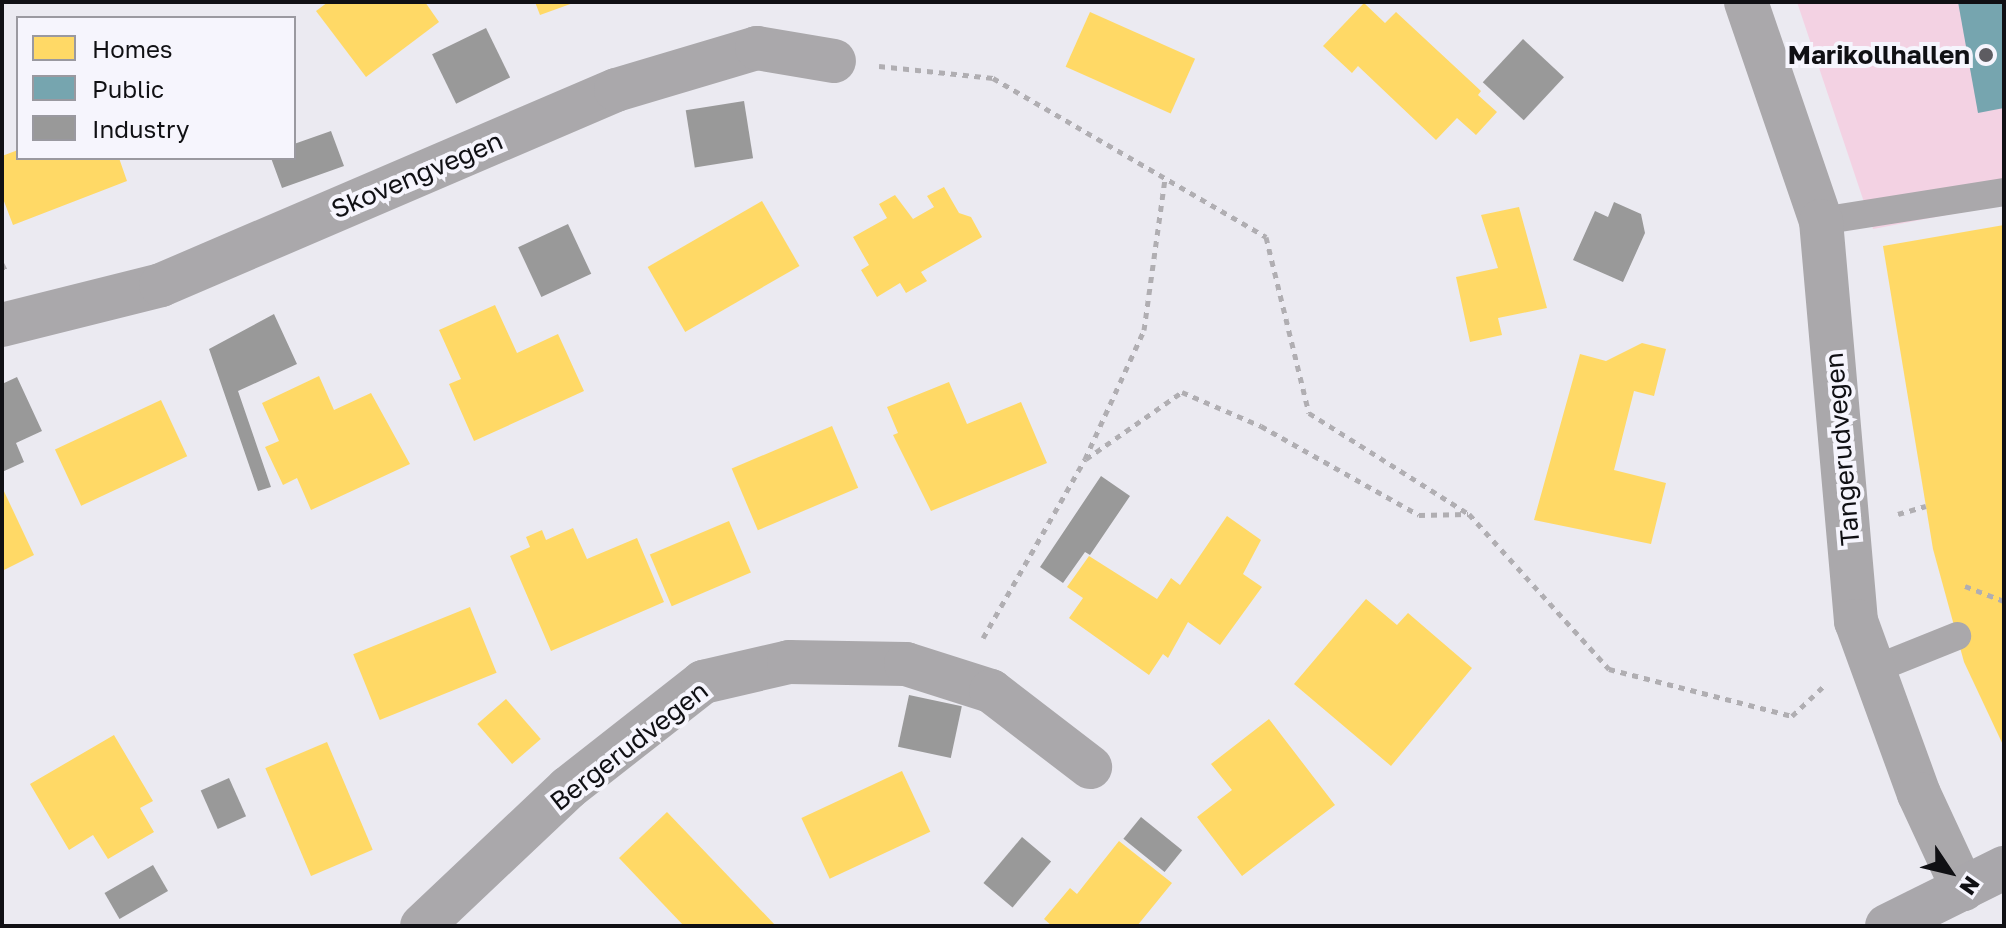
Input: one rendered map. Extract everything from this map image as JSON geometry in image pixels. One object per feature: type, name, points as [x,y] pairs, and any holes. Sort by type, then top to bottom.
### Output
[{"type":"main road","points":[[1887,926],[2004,868]]},
{"type":"street","name":"Tangerudvegen","points":[[1746,2],[1821,221],[1856,621],[1853,673],[1963,889]]},
{"type":"street","name":"Skovengvegen","points":[[2,325],[161,285],[616,90],[757,48],[834,61]]},
{"type":"street","name":"Bergerudvegen","points":[[422,926],[568,788],[703,682],[789,662],[906,664],[991,691],[1090,767]]},
{"type":"lane","points":[[1821,221],[2004,192]]},
{"type":"lane","points":[[1853,673],[1957,636]]},
{"type":"path","points":[[834,61],[993,78],[1266,237],[1309,413],[1469,514],[1609,669],[1792,716],[1853,673]]},
{"type":"path","points":[[959,681],[1085,459],[1144,330],[1165,179]]},
{"type":"path","points":[[1085,459],[1182,392],[1261,426],[1419,515],[1469,514]]},
{"type":"path","points":[[1965,586],[2004,601]]},
{"type":"shaded area","points":[[1797,2],[2004,2],[2004,204],[1873,229]]},
{"type":"building: Homes","points":[[328,2],[425,2],[439,22],[366,77],[316,11]]},
{"type":"building: Homes","points":[[535,2],[576,2],[540,15]]},
{"type":"building: Homes","points":[[1364,3],[1385,23],[1396,12],[1481,91],[1478,95],[1497,112],[1476,135],[1457,118],[1436,140],[1358,66],[1352,73],[1323,46]]},
{"type":"building: Homes","points":[[1090,12],[1195,59],[1171,114],[1066,67]]},
{"type":"building: Homes","points":[[16,151],[16,160],[120,160],[127,181],[13,225],[2,196],[2,156]]},
{"type":"building: Homes","points":[[944,187],[959,213],[971,217],[982,237],[921,272],[927,281],[906,293],[900,283],[877,297],[861,270],[869,265],[853,237],[887,218],[879,204],[895,195],[913,219],[934,207],[927,196]]},
{"type":"building: Homes","points":[[762,201],[800,266],[685,332],[648,267]]},
{"type":"building: Homes","points":[[1519,207],[1547,308],[1498,318],[1502,335],[1470,342],[1456,277],[1498,268],[1481,215]]},
{"type":"building: Homes","points":[[2004,225],[2004,747],[1964,662],[1933,549],[1883,246]]},
{"type":"building: Homes","points":[[495,305],[517,353],[558,334],[584,391],[474,441],[449,384],[461,379],[439,330]]},
{"type":"building: Homes","points":[[1642,343],[1666,349],[1654,396],[1634,391],[1614,470],[1666,483],[1651,544],[1534,520],[1580,354],[1606,361]]},
{"type":"building: Homes","points":[[319,376],[334,410],[371,393],[410,464],[311,510],[297,478],[283,485],[265,447],[279,441],[262,403]]},
{"type":"building: Homes","points":[[949,382],[967,424],[1021,402],[1047,463],[931,511],[893,435],[898,433],[887,407]]},
{"type":"building: Homes","points":[[161,400],[187,456],[81,506],[55,449]]},
{"type":"building: Homes","points":[[832,426],[858,488],[758,530],[732,469]]},
{"type":"building: Homes","points":[[2,487],[34,555],[2,571]]},
{"type":"building: Homes","points":[[1227,516],[1261,540],[1243,574],[1262,587],[1220,645],[1188,622],[1168,658],[1163,654],[1149,675],[1069,618],[1083,598],[1067,587],[1089,556],[1157,599],[1171,578],[1180,585]]},
{"type":"building: Homes","points":[[729,521],[751,573],[672,606],[650,555]]},
{"type":"building: Homes","points":[[573,528],[587,559],[637,538],[664,602],[551,651],[510,556],[530,547],[526,537],[542,530],[546,540]]},
{"type":"building: Homes","points":[[1366,599],[1397,625],[1408,613],[1472,668],[1391,766],[1294,684]]},
{"type":"building: Homes","points":[[470,607],[497,673],[380,720],[353,654]]},
{"type":"building: Homes","points":[[506,699],[541,739],[512,764],[477,724]]},
{"type":"building: Homes","points":[[1269,719],[1335,805],[1242,876],[1197,817],[1232,790],[1211,764]]},
{"type":"building: Homes","points":[[114,735],[153,801],[140,808],[154,832],[108,859],[93,835],[69,850],[30,784]]},
{"type":"building: Homes","points":[[327,742],[373,850],[311,876],[265,768]]},
{"type":"building: Homes","points":[[902,771],[930,832],[830,879],[801,818]]},
{"type":"building: Homes","points":[[667,812],[776,926],[684,926],[619,858]]},
{"type":"building: Homes","points":[[1119,841],[1172,883],[1137,926],[1052,926],[1044,919],[1070,888],[1077,894]]},
{"type":"building: Public","name":"Marikollhallen","points":[[1958,2],[2004,2],[2004,108],[1978,113]]},
{"type":"building: Industry","points":[[486,28],[510,77],[456,104],[432,54]]},
{"type":"building: Industry","points":[[1523,39],[1564,77],[1524,120],[1483,82]]},
{"type":"building: Industry","points":[[744,101],[753,158],[695,168],[686,110]]},
{"type":"building: Industry","points":[[331,131],[344,166],[282,188],[272,160],[296,160],[296,143]]},
{"type":"building: Industry","points":[[1614,202],[1641,214],[1645,233],[1623,282],[1573,260],[1595,211],[1608,217]]},
{"type":"building: Industry","points":[[568,224],[591,274],[541,297],[518,247]]},
{"type":"building: Industry","points":[[274,314],[297,364],[238,391],[271,487],[258,491],[209,349]]},
{"type":"building: Industry","points":[[17,377],[42,431],[16,443],[24,462],[2,472],[2,384]]},
{"type":"building: Industry","points":[[1101,476],[1130,496],[1090,555],[1085,552],[1063,583],[1040,567]]},
{"type":"building: Industry","points":[[909,695],[962,706],[951,758],[898,747]]},
{"type":"building: Industry","points":[[229,778],[246,816],[218,829],[201,791]]},
{"type":"building: Industry","points":[[1141,817],[1182,850],[1165,872],[1123,839]]},
{"type":"building: Industry","points":[[1022,837],[1051,861],[1013,907],[983,883]]},
{"type":"building: Industry","points":[[153,865],[168,891],[120,919],[105,893]]},
{"type":"place","name":"Marikollhallen","points":[[1986,55]]}]
